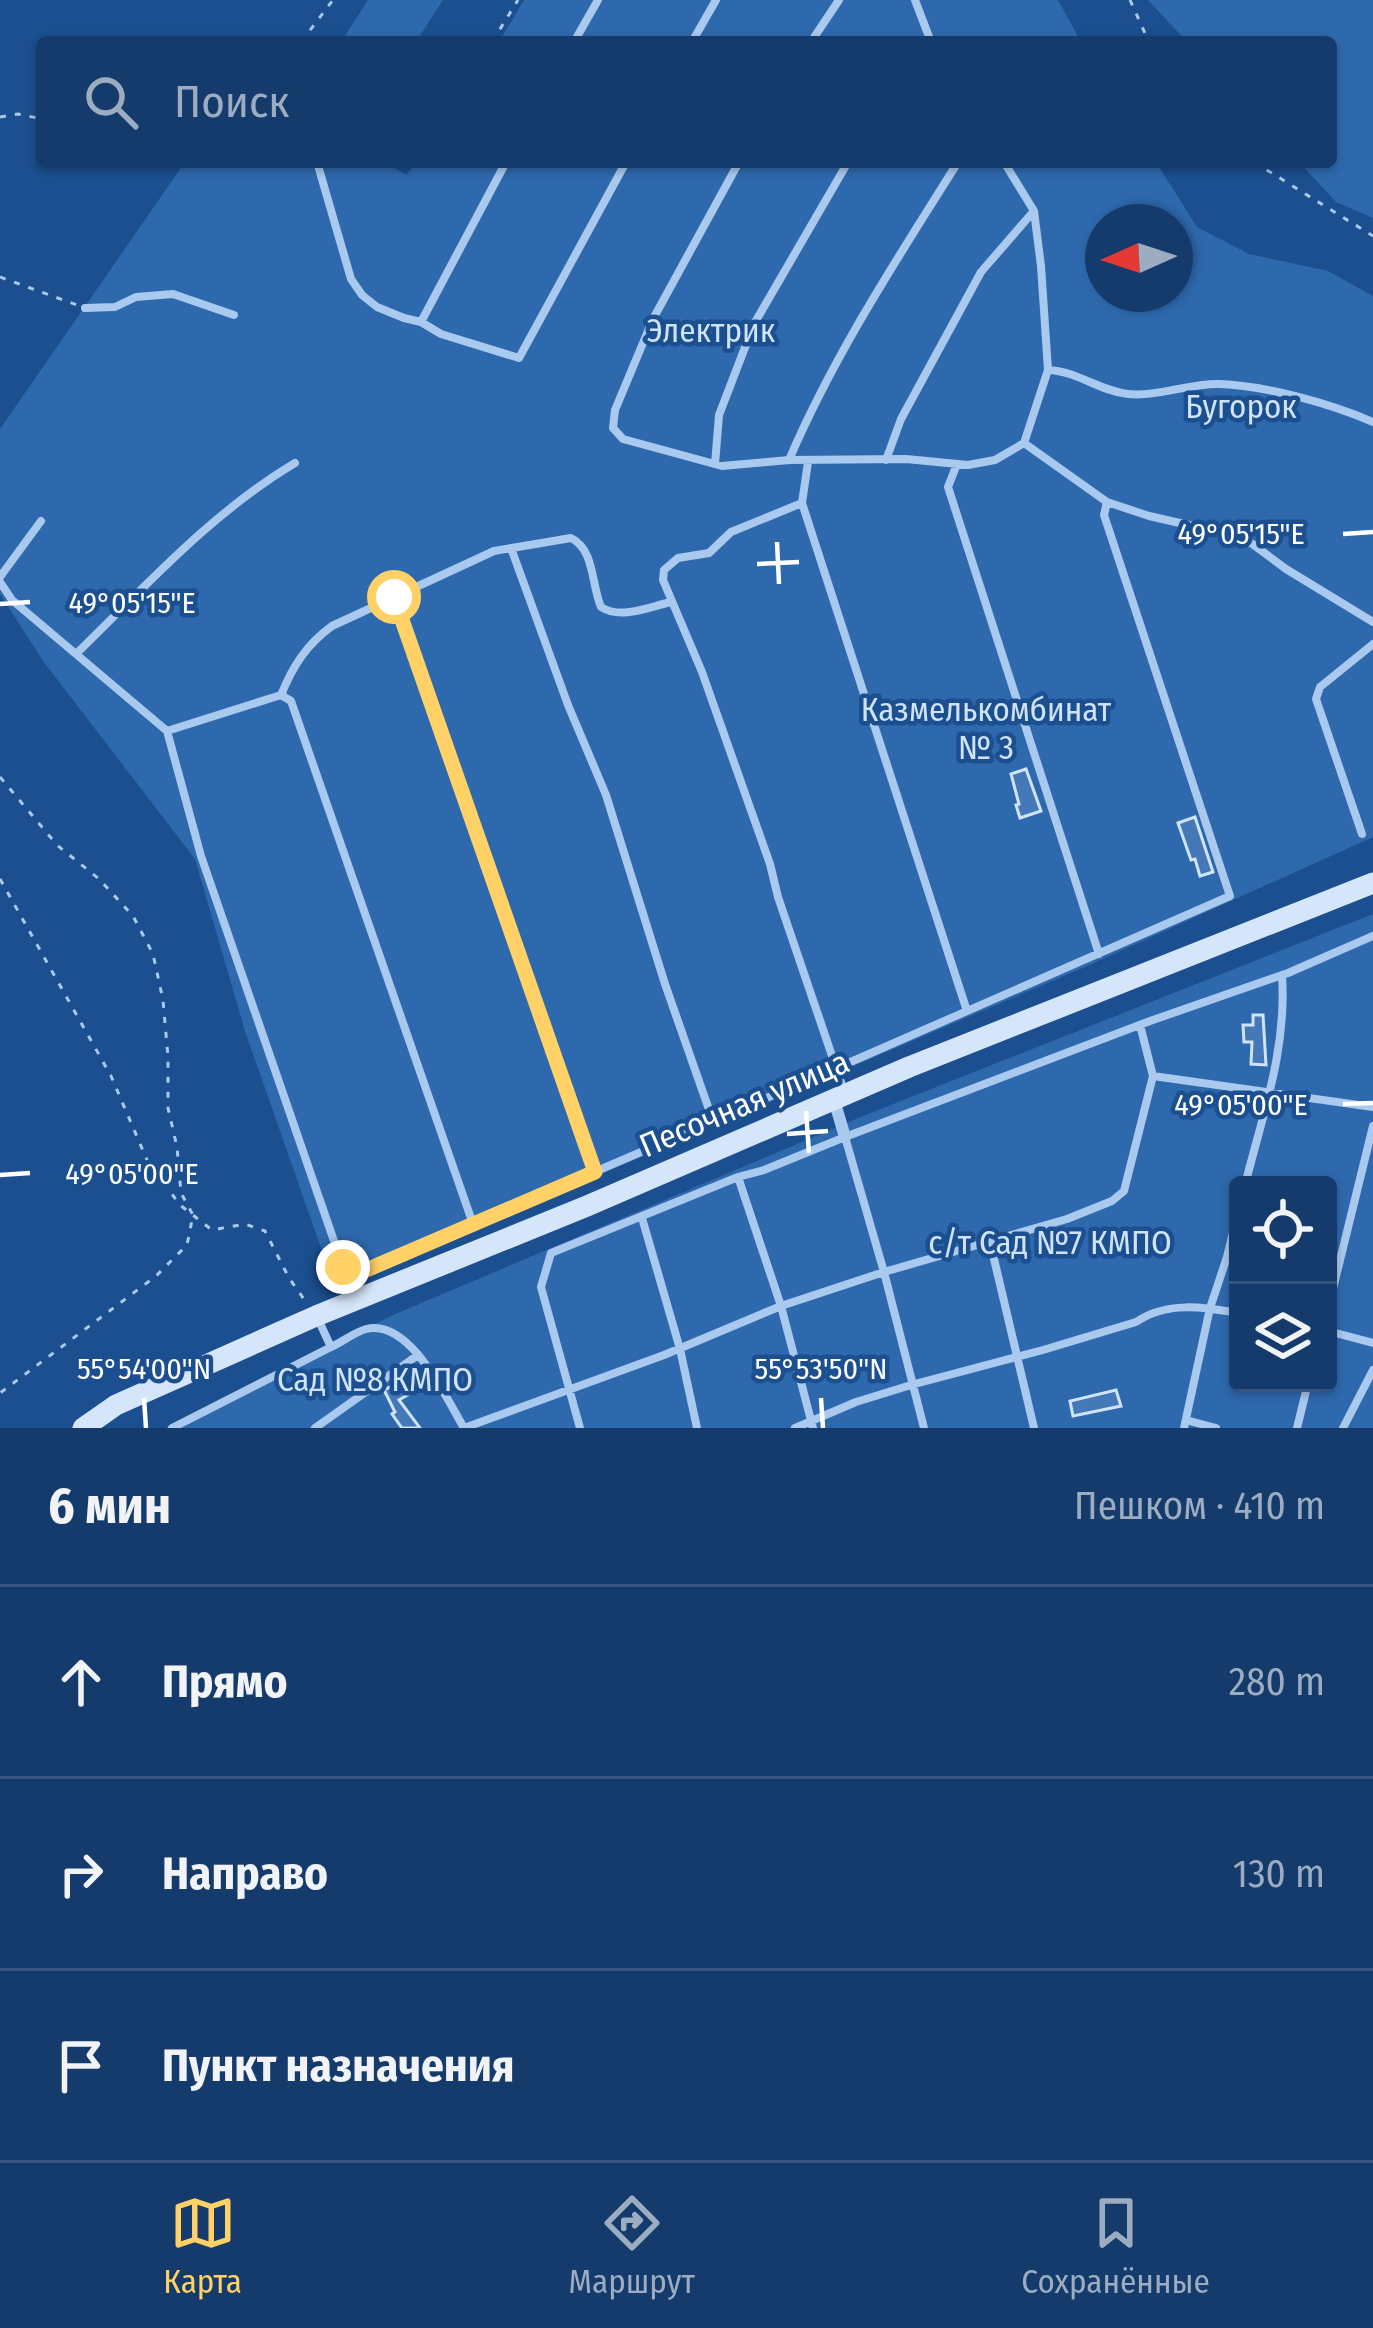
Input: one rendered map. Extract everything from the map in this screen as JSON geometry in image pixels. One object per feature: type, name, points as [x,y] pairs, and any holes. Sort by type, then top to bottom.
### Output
[{"type":"main road","name":"Песочная улица","points":[[83,1428],[116,1406],[316,1316],[909,1067],[1373,883]]},
{"type":"street","points":[[840,1098],[845,1137]]},
{"type":"lane","points":[[577,36],[598,0]]},
{"type":"lane","points":[[695,36],[716,0]]},
{"type":"lane","points":[[815,36],[839,0]]},
{"type":"lane","points":[[915,0],[926,36]]},
{"type":"lane","points":[[319,168],[351,279],[362,295],[377,307],[441,334],[518,358],[623,168]]},
{"type":"lane","points":[[421,322],[503,168]]},
{"type":"lane","points":[[736,168],[653,319],[615,410],[613,428],[623,440],[722,466],[789,460],[957,464],[995,460],[1024,443],[1048,370],[1034,211],[1008,168]]},
{"type":"lane","points":[[715,464],[719,415],[754,324],[845,168]]},
{"type":"lane","points":[[789,460],[868,303],[954,168]]},
{"type":"lane","points":[[886,460],[901,419],[981,272],[1034,211]]},
{"type":"lane","points":[[85,308],[115,307],[136,297],[172,294],[234,315]]},
{"type":"lane","points":[[1048,370],[1064,370],[1131,394],[1218,384],[1277,393],[1373,422]]},
{"type":"lane","points":[[1024,443],[1107,502],[1251,543],[1373,622]]},
{"type":"lane","points":[[808,462],[802,502],[967,1011]]},
{"type":"lane","points":[[76,654],[208,526],[295,463]]},
{"type":"lane","points":[[957,464],[948,487],[1099,953]]},
{"type":"lane","points":[[802,502],[731,532],[709,553],[678,558],[664,570],[663,580],[702,672],[770,864],[840,1098]]},
{"type":"lane","points":[[41,520],[0,580],[12,600],[167,731],[201,856],[343,1267],[357,1274],[1230,896],[1104,515],[1107,502]]},
{"type":"lane","points":[[281,695],[293,666],[312,640],[332,626],[494,551],[578,540],[586,548],[601,608],[619,614],[671,602]]},
{"type":"lane","points":[[512,548],[606,795],[713,1121]]},
{"type":"lane","points":[[394,597],[595,1172]]},
{"type":"lane","points":[[1362,834],[1316,699],[1320,687],[1373,644]]},
{"type":"lane","points":[[167,731],[281,695],[292,701],[473,1224]]},
{"type":"lane","points":[[580,1428],[541,1287],[551,1253],[738,1177],[1282,975],[1373,936]]},
{"type":"lane","points":[[1247,1176],[1276,1071],[1284,1010],[1282,975]]},
{"type":"lane","points":[[172,1428],[367,1329],[385,1328],[402,1337],[418,1355],[464,1428],[781,1306],[1112,1201],[1124,1191],[1153,1076],[1140,1025]]},
{"type":"lane","points":[[1153,1076],[1373,1108]]},
{"type":"lane","points":[[1334,1284],[1373,1126]]},
{"type":"lane","points":[[845,1137],[924,1428]]},
{"type":"lane","points":[[738,1177],[781,1306],[812,1425]]},
{"type":"lane","points":[[642,1218],[680,1348],[697,1428]]},
{"type":"lane","points":[[990,1242],[1034,1428]]},
{"type":"lane","points":[[1216,1428],[1185,1424],[1210,1308],[1229,1249]]},
{"type":"lane","points":[[795,1428],[911,1384],[1136,1322],[1152,1312],[1168,1308],[1229,1311]]},
{"type":"lane","points":[[316,1316],[331,1347]]},
{"type":"lane","points":[[1337,1333],[1373,1343]]},
{"type":"lane","points":[[315,1428],[418,1355]]},
{"type":"lane","points":[[1343,1428],[1373,1370]]},
{"type":"lane","points":[[1297,1428],[1306,1392]]},
{"type":"path","points":[[306,36],[333,0]]},
{"type":"path","points":[[496,36],[518,0]]},
{"type":"path","points":[[1130,0],[1146,36]]},
{"type":"path","points":[[0,117],[36,118]]},
{"type":"path","points":[[1264,168],[1373,236]]},
{"type":"path","points":[[0,277],[85,308]]},
{"type":"path","points":[[0,777],[57,845],[134,916],[153,954],[163,1000],[168,1108],[181,1193],[193,1215],[187,1245],[156,1276],[0,1394]]},
{"type":"path","points":[[0,879],[111,1076],[147,1160],[180,1205],[212,1230],[245,1224],[265,1231],[289,1278],[316,1316]]},
{"type":"green space","points":[[368,0],[443,0],[420,36],[345,36]]},
{"type":"green space","points":[[524,0],[1058,0],[1078,36],[503,36]]},
{"type":"green space","points":[[1148,0],[1373,0],[1373,218],[1336,202],[1305,168],[1337,168],[1337,36],[1181,36]]},
{"type":"green space","points":[[181,168],[395,168],[406,175],[412,168],[1160,168],[1182,204],[1085,204],[1085,312],[1193,312],[1193,221],[1249,254],[1328,271],[1373,296],[1373,837],[1085,967],[335,1288],[245,1031],[195,859],[43,661],[0,594],[0,429]]},
{"type":"green space","name":"с/т Сад №7 КМПО","points":[[1373,914],[1373,1428],[166,1428],[393,1315],[863,1116]]},
{"type":"building","points":[[1026,769],[1041,811],[1020,818],[1011,774]]},
{"type":"building","points":[[1195,817],[1213,872],[1200,876],[1178,823]]},
{"type":"building","points":[[1253,1015],[1263,1015],[1266,1065],[1251,1064],[1252,1042],[1244,1042],[1243,1025],[1253,1025]]},
{"type":"building","points":[[404,1380],[411,1393],[399,1400],[420,1428],[402,1428],[384,1390]]},
{"type":"building","points":[[1116,1390],[1121,1406],[1073,1416],[1070,1401]]},
{"type":"route","points":[[343,1267],[357,1274],[595,1172],[394,597]]},
{"type":"park label","name":"Электрик","points":[[711,330]]},
{"type":"park label","name":"Бугорок","points":[[1241,406]]},
{"type":"park label","name":"Казмелькомбинат № 3","points":[[986,728]]},
{"type":"park label","name":"Сад №8 КМПО","points":[[375,1379]]}]
